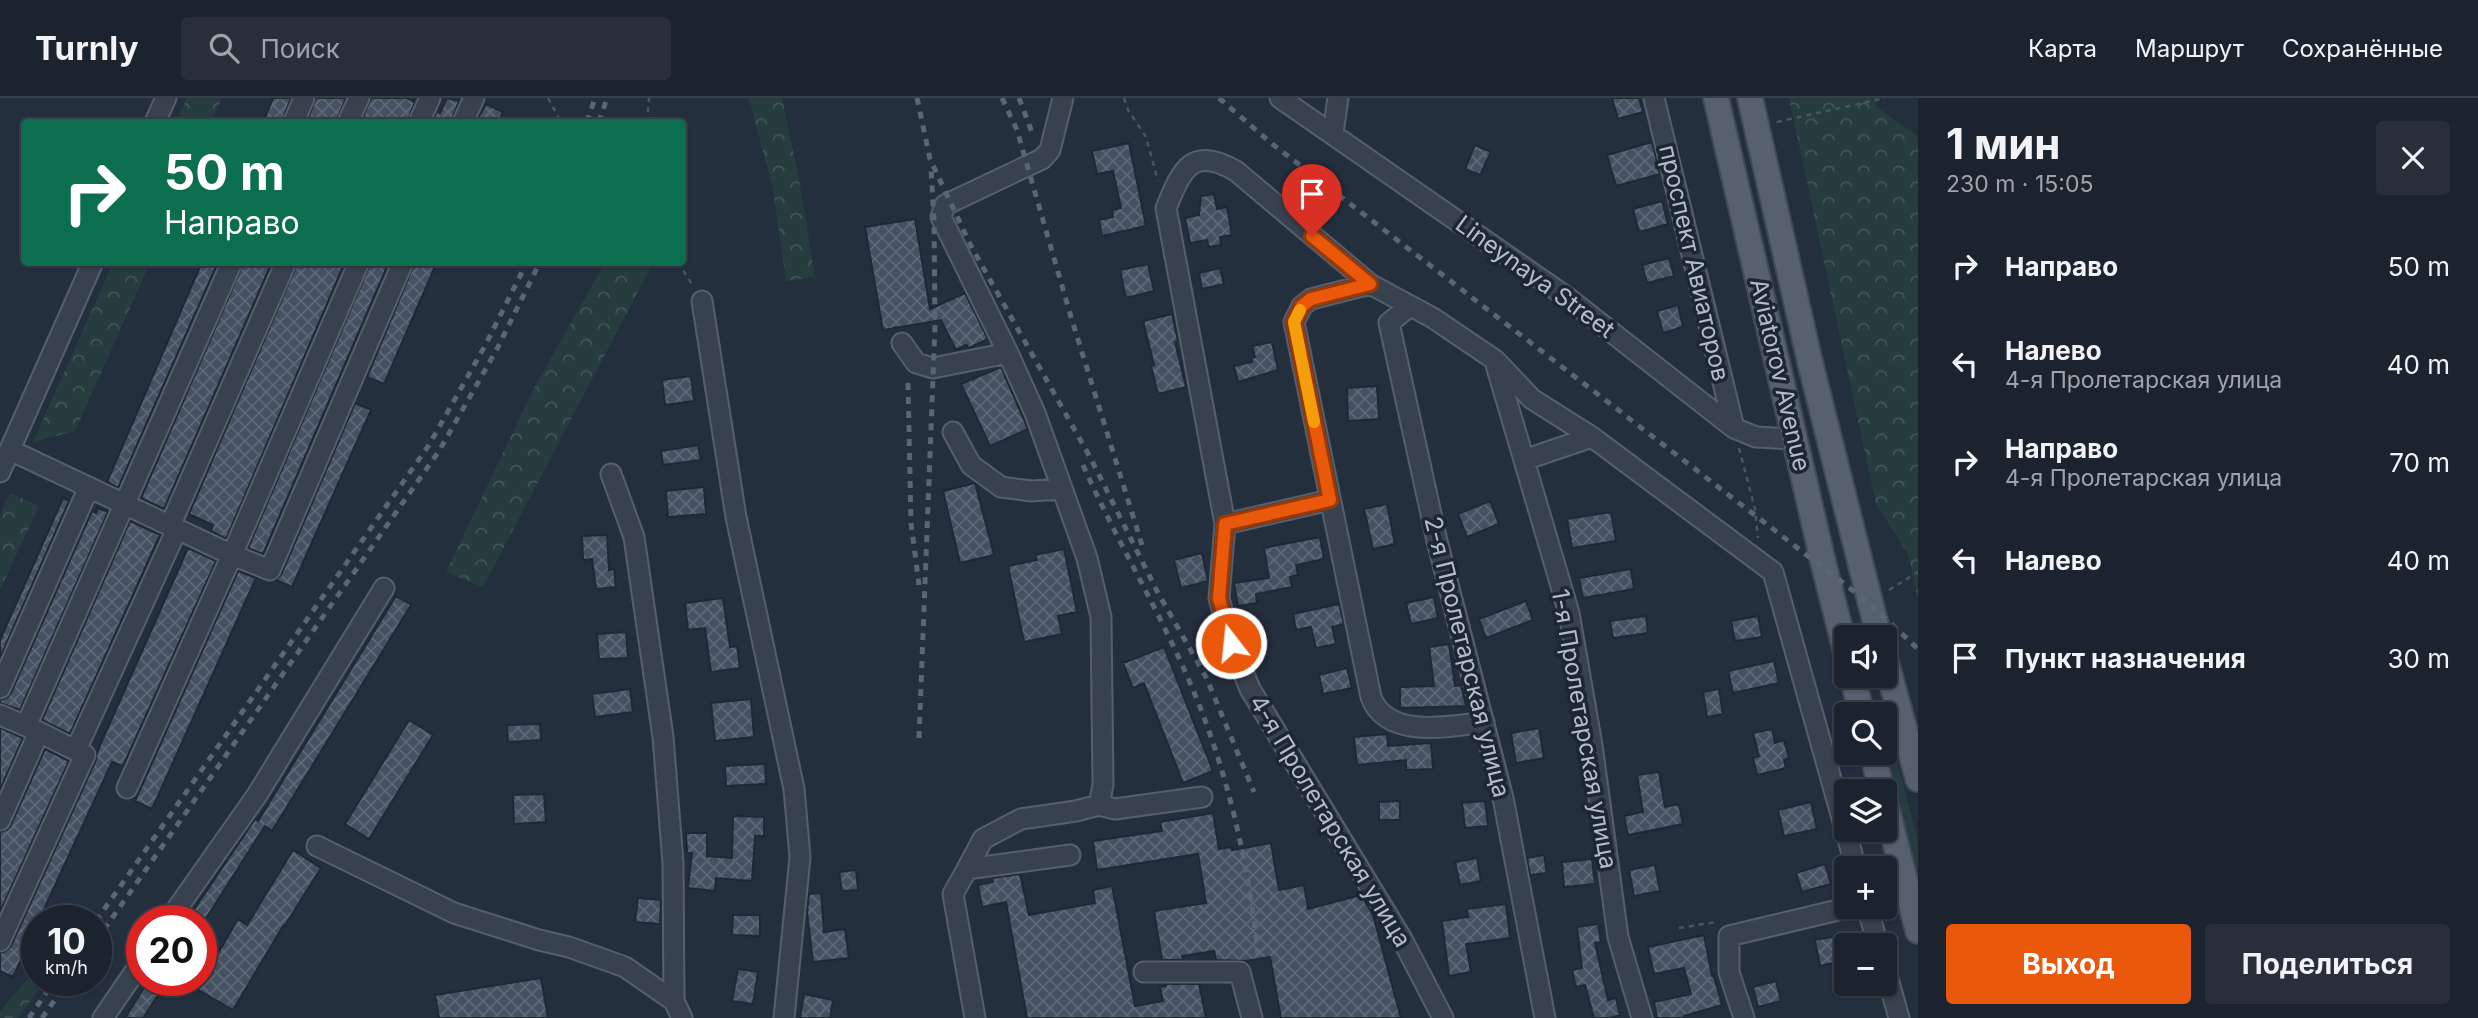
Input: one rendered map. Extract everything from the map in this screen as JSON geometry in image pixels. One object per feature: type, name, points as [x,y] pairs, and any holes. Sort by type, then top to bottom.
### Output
[{"type":"main road","name":"Aviatorov Avenue","points":[[1716,98],[1839,625]]},
{"type":"main road","name":"Aviatorov Avenue","points":[[1750,98],[1810,362],[1876,625]]},
{"type":"main road","points":[[1893,688],[1918,779]]},
{"type":"main road","points":[[1895,842],[1918,931]]},
{"type":"street","points":[[156,119],[166,98]]},
{"type":"street","points":[[294,119],[304,98]]},
{"type":"street","points":[[349,119],[359,98]]},
{"type":"street","points":[[420,119],[430,98]]},
{"type":"street","points":[[464,119],[474,98]]},
{"type":"street","points":[[1063,98],[1050,150],[1042,159],[945,205],[941,217],[1035,413],[1087,558],[1101,617],[1103,773],[1099,805]]},
{"type":"street","name":"Lineynaya Street","points":[[1280,98],[1568,298],[1734,428],[1756,438],[1794,439]]},
{"type":"street","points":[[1333,133],[1338,98]]},
{"type":"street","name":"проспект Авиаторов","points":[[1654,98],[1734,428]]},
{"type":"street","points":[[1166,208],[1185,168],[1194,162],[1221,162],[1236,171],[1370,284],[1433,318],[1495,360],[1532,399],[1592,437],[1766,567],[1852,856]]},
{"type":"street","name":"4-я Пролетарская улица","points":[[1166,208],[1225,524],[1219,598],[1231,643],[1250,689],[1402,939],[1443,1018]]},
{"type":"street","points":[[0,472],[91,266]]},
{"type":"street","points":[[0,820],[33,729],[126,505],[230,266]]},
{"type":"street","points":[[76,750],[174,528],[284,266]]},
{"type":"street","points":[[127,788],[357,266]]},
{"type":"street","points":[[10,450],[232,555],[270,570],[401,266]]},
{"type":"street","points":[[1370,284],[1311,299],[1302,306],[1294,322],[1371,697],[1375,708],[1400,724],[1437,728],[1484,722]]},
{"type":"street","points":[[702,301],[736,517],[794,789],[800,857],[784,1018]]},
{"type":"street","name":"2-я Пролетарская улица","points":[[1410,306],[1389,323],[1437,541],[1503,798],[1545,1018]]},
{"type":"street","points":[[902,343],[916,363],[933,369],[1008,353]]},
{"type":"street","name":"1-я Пролетарская улица","points":[[1495,360],[1569,613],[1592,745],[1618,937],[1643,1018]]},
{"type":"street","points":[[953,432],[971,465],[1001,487],[1031,491],[1062,489]]},
{"type":"street","points":[[1524,460],[1592,437]]},
{"type":"street","points":[[611,474],[634,537],[663,737],[673,863],[678,1009]]},
{"type":"street","points":[[0,688],[89,487]]},
{"type":"street","points":[[1225,524],[1330,500]]},
{"type":"street","points":[[179,905],[257,795],[384,588]]},
{"type":"street","points":[[0,715],[85,755],[0,940]]},
{"type":"street","points":[[975,1018],[953,894],[983,839],[1021,819],[1099,805],[1115,810],[1202,797]]},
{"type":"street","points":[[317,846],[454,913],[569,947],[625,967],[678,1009]]},
{"type":"street","points":[[967,869],[1070,855]]},
{"type":"street","points":[[1744,1018],[1729,972],[1729,936],[1834,911]]},
{"type":"street","points":[[1144,972],[1240,972],[1252,1018]]},
{"type":"street","points":[[103,1018],[126,984]]},
{"type":"street","points":[[1893,996],[1899,1018]]},
{"type":"path","points":[[548,98],[559,119]]},
{"type":"path","points":[[647,119],[649,98]]},
{"type":"path","points":[[1125,98],[1128,110],[1146,138],[1166,208]]},
{"type":"path","points":[[1757,127],[1885,98]]},
{"type":"path","points":[[680,266],[702,301]]},
{"type":"path","points":[[1734,428],[1755,509],[1766,567]]},
{"type":"path","points":[[1889,590],[1918,572]]},
{"type":"path","points":[[1679,928],[1724,921],[1729,936]]},
{"type":"green space","points":[[187,98],[222,98],[212,119],[177,119]]},
{"type":"green space","points":[[749,98],[782,98],[815,277],[786,281],[773,189]]},
{"type":"green space","points":[[1789,98],[1877,98],[1875,106],[1918,136],[1918,600],[1908,554],[1876,504]]},
{"type":"green space","points":[[112,266],[149,266],[75,431],[33,442]]},
{"type":"green space","points":[[603,266],[651,266],[483,587],[446,572],[535,386]]},
{"type":"green space","points":[[10,493],[39,506],[0,590],[0,515]]},
{"type":"green space","points":[[1897,761],[1918,840],[1918,879],[1897,803],[1897,779],[1890,779],[1886,765],[1897,765]]},
{"type":"green space","points":[[21,987],[21,996],[34,996],[18,1018],[0,1018],[0,1011]]},
{"type":"building","points":[[273,98],[291,98],[283,119],[264,119]]},
{"type":"building","points":[[316,98],[346,98],[337,119],[308,119]]},
{"type":"building","points":[[371,98],[407,98],[415,102],[408,119],[362,119]]},
{"type":"building","points":[[447,98],[459,101],[452,119],[433,119],[437,111],[440,113]]},
{"type":"building","points":[[1612,98],[1639,98],[1643,112],[1618,119]]},
{"type":"building","points":[[486,104],[503,112],[500,118],[502,119],[478,119]]},
{"type":"building","points":[[1652,142],[1660,174],[1616,186],[1607,155]]},
{"type":"building","points":[[1129,143],[1146,226],[1102,236],[1099,220],[1113,217],[1112,210],[1121,208],[1113,171],[1097,174],[1092,151]]},
{"type":"building","points":[[1475,145],[1491,152],[1480,175],[1465,169]]},
{"type":"building","points":[[1214,194],[1217,209],[1227,207],[1232,235],[1220,237],[1221,245],[1209,247],[1207,240],[1190,243],[1185,218],[1199,215],[1201,196]]},
{"type":"building","points":[[1662,201],[1668,224],[1639,232],[1633,209]]},
{"type":"building","points":[[915,219],[930,309],[965,293],[988,339],[969,348],[966,345],[956,350],[941,320],[883,330],[865,227]]},
{"type":"building","points":[[1669,258],[1674,276],[1647,283],[1642,265]]},
{"type":"building","points":[[1148,264],[1154,291],[1126,298],[1120,270]]},
{"type":"building","points":[[200,266],[216,266],[118,488],[107,482]]},
{"type":"building","points":[[242,266],[270,266],[164,509],[141,498]]},
{"type":"building","points":[[296,266],[343,266],[226,539],[211,531],[213,525],[189,514]]},
{"type":"building","points":[[369,266],[387,266],[263,554],[248,548]]},
{"type":"building","points":[[413,266],[435,266],[384,384],[367,377]]},
{"type":"building","points":[[1220,268],[1224,284],[1202,289],[1199,273]]},
{"type":"building","points":[[1678,305],[1683,327],[1663,333],[1657,311]]},
{"type":"building","points":[[1172,314],[1178,341],[1175,342],[1186,387],[1158,394],[1143,321]]},
{"type":"building","points":[[1272,342],[1278,370],[1238,382],[1234,366],[1252,362],[1251,358],[1255,357],[1252,346]]},
{"type":"building","points":[[1001,367],[1028,429],[990,446],[961,384]]},
{"type":"building","points":[[691,376],[694,401],[665,405],[662,380]]},
{"type":"building","points":[[1377,386],[1379,419],[1348,421],[1347,388]]},
{"type":"building","points":[[355,403],[371,410],[292,587],[276,580],[281,575]]},
{"type":"building","points":[[698,445],[701,460],[663,465],[661,451]]},
{"type":"building","points":[[975,483],[994,555],[960,563],[943,491]]},
{"type":"building","points":[[704,487],[706,514],[668,517],[666,491]]},
{"type":"building","points":[[63,498],[69,501],[0,658],[0,640]]},
{"type":"building","points":[[1490,501],[1499,524],[1467,537],[1458,514]]},
{"type":"building","points":[[1387,504],[1395,544],[1373,549],[1364,509]]},
{"type":"building","points":[[98,508],[108,512],[20,710],[0,703],[0,700],[11,693],[92,511],[96,513]]},
{"type":"building","points":[[1611,512],[1616,541],[1572,548],[1567,519]]},
{"type":"building","points":[[130,521],[160,535],[70,734],[42,720]]},
{"type":"building","points":[[607,535],[609,570],[614,569],[616,587],[596,589],[592,559],[583,560],[582,536]]},
{"type":"building","points":[[1320,537],[1324,559],[1296,565],[1298,575],[1290,577],[1292,587],[1256,594],[1257,603],[1238,606],[1234,583],[1269,578],[1264,548]]},
{"type":"building","points":[[188,548],[216,561],[123,766],[112,762],[46,905],[30,905],[96,760],[97,752]]},
{"type":"building","points":[[1064,549],[1077,612],[1058,616],[1062,634],[1024,642],[1008,566],[1037,560],[1035,555]]},
{"type":"building","points":[[1202,553],[1208,581],[1181,588],[1174,560]]},
{"type":"building","points":[[1631,569],[1634,589],[1583,598],[1579,578]]},
{"type":"building","points":[[238,571],[256,578],[152,809],[135,801]]},
{"type":"building","points":[[396,596],[411,605],[272,831],[265,826],[215,905],[197,905],[255,819],[258,821]]},
{"type":"building","points":[[1434,597],[1438,618],[1411,624],[1406,603]]},
{"type":"building","points":[[723,598],[730,647],[737,646],[740,668],[711,672],[705,628],[688,630],[685,603]]},
{"type":"building","points":[[1526,601],[1533,620],[1486,638],[1479,619]]},
{"type":"building","points":[[1339,604],[1344,624],[1332,627],[1336,644],[1316,648],[1311,627],[1296,630],[1293,614]]},
{"type":"building","points":[[1646,616],[1648,633],[1613,638],[1610,621]]},
{"type":"building","points":[[1758,616],[1762,637],[1735,641],[1731,621]]},
{"type":"building","points":[[626,632],[628,658],[599,659],[597,634]]},
{"type":"building","points":[[1449,644],[1455,686],[1461,685],[1466,706],[1400,708],[1400,687],[1434,686],[1429,647]]},
{"type":"building","points":[[1164,647],[1213,771],[1183,783],[1144,683],[1133,688],[1123,663]]},
{"type":"building","points":[[1774,661],[1779,683],[1733,693],[1728,671]]},
{"type":"building","points":[[1347,668],[1352,688],[1323,694],[1319,675]]},
{"type":"building","points":[[630,689],[633,712],[595,717],[592,694]]},
{"type":"building","points":[[1719,689],[1723,714],[1707,717],[1703,692]]},
{"type":"building","points":[[751,699],[754,737],[715,741],[711,703]]},
{"type":"building","points":[[409,720],[433,735],[369,839],[345,824]]},
{"type":"building","points":[[540,724],[541,740],[508,742],[507,725]]},
{"type":"building","points":[[0,728],[23,738],[0,790]]},
{"type":"building","points":[[1539,728],[1544,758],[1516,763],[1511,733]]},
{"type":"building","points":[[1772,729],[1775,743],[1784,740],[1789,758],[1784,760],[1786,768],[1757,775],[1753,758],[1759,756],[1753,733]]},
{"type":"building","points":[[1387,734],[1388,746],[1431,743],[1433,769],[1406,770],[1406,760],[1357,765],[1354,737]]},
{"type":"building","points":[[45,749],[69,761],[0,912],[0,832],[11,825]]},
{"type":"building","points":[[765,764],[766,784],[726,786],[725,766]]},
{"type":"building","points":[[1659,772],[1665,807],[1679,804],[1683,824],[1628,835],[1624,816],[1643,812],[1637,775]]},
{"type":"building","points":[[544,794],[546,822],[514,824],[513,795]]},
{"type":"building","points":[[1400,801],[1400,820],[1379,820],[1379,802]]},
{"type":"building","points":[[1485,801],[1488,826],[1465,828],[1462,803]]},
{"type":"building","points":[[1811,802],[1817,829],[1784,836],[1778,810]]},
{"type":"building","points":[[1213,813],[1219,849],[1231,847],[1232,850],[1271,843],[1279,890],[1304,885],[1308,909],[1361,895],[1373,915],[1401,1018],[1281,1018],[1270,957],[1246,961],[1216,960],[1214,951],[1182,956],[1183,960],[1162,960],[1154,911],[1206,903],[1198,854],[1097,870],[1093,841],[1162,831],[1160,822]]},
{"type":"building","points":[[733,816],[764,817],[764,836],[755,836],[752,881],[716,878],[715,891],[688,888],[692,853],[687,853],[686,833],[707,833],[707,856],[732,858]]},
{"type":"building","points":[[293,850],[321,868],[233,1010],[209,996],[217,996],[217,955],[238,919],[247,925]]},
{"type":"building","points":[[1544,855],[1547,873],[1530,875],[1527,858]]},
{"type":"building","points":[[1477,858],[1481,881],[1460,885],[1455,862]]},
{"type":"building","points":[[1592,859],[1595,884],[1564,887],[1562,862]]},
{"type":"building","points":[[1825,864],[1831,884],[1802,892],[1796,873]]},
{"type":"building","points":[[1655,865],[1660,891],[1634,896],[1629,870]]},
{"type":"building","points":[[856,870],[858,890],[842,891],[839,872]]},
{"type":"building","points":[[1020,874],[1029,915],[1095,903],[1093,890],[1112,886],[1135,1006],[1163,1001],[1160,987],[1166,984],[1199,984],[1206,1018],[1027,1018],[1006,902],[982,907],[978,885],[993,882],[992,878]]},
{"type":"building","points":[[821,893],[824,932],[845,929],[849,958],[813,962],[807,912],[809,894]]},
{"type":"building","points":[[638,898],[661,900],[660,924],[635,922]]},
{"type":"building","points":[[1506,904],[1510,938],[1466,944],[1471,972],[1449,976],[1442,921],[1468,917],[1467,909]]},
{"type":"building","points":[[733,915],[760,915],[760,936],[732,935]]},
{"type":"building","points":[[21,924],[21,960],[13,977],[0,971],[0,953],[11,946]]},
{"type":"building","points":[[1598,924],[1601,942],[1595,943],[1608,1000],[1616,998],[1620,1015],[1610,1018],[1594,1018],[1585,985],[1576,987],[1572,970],[1582,968],[1577,927]]},
{"type":"building","points":[[1704,935],[1712,976],[1722,1005],[1684,1018],[1657,1018],[1654,1002],[1691,994],[1684,968],[1654,974],[1648,947]]},
{"type":"building","points":[[1834,936],[1834,963],[1820,966],[1815,940]]},
{"type":"building","points":[[738,969],[758,972],[753,1004],[732,1001]]},
{"type":"building","points":[[541,978],[548,1018],[439,1018],[435,995]]},
{"type":"building","points":[[1776,981],[1781,1001],[1758,1007],[1753,987]]},
{"type":"building","points":[[804,994],[833,1000],[830,1018],[800,1018]]},
{"type":"building","points":[[139,996],[157,996],[143,1018],[125,1018]]},
{"type":"railway","points":[[588,119],[595,98]]},
{"type":"railway","points":[[600,119],[607,98]]},
{"type":"railway","points":[[917,98],[930,159],[971,246],[1090,457],[1157,591],[1206,677],[1254,792]]},
{"type":"railway","points":[[1002,98],[1017,130],[1071,317],[1142,545]]},
{"type":"railway","points":[[1019,98],[1033,135]]},
{"type":"railway","points":[[1219,98],[1271,143],[1869,603],[1918,649]]},
{"type":"railway","points":[[919,738],[935,326],[931,169]]},
{"type":"railway","points":[[107,905],[429,445],[486,344],[525,266]]},
{"type":"railway","points":[[112,918],[439,451],[497,349],[538,266]]},
{"type":"railway","points":[[908,383],[911,523],[919,585]]},
{"type":"railway","points":[[1083,465],[1199,703],[1233,809],[1248,882],[1258,955]]},
{"type":"railway","points":[[29,1018],[44,996]]},
{"type":"railway","points":[[42,1018],[58,996]]},
{"type":"slow traffic","points":[[1300,310],[1294,322],[1314,422]]},
{"type":"route","points":[[1231,643],[1219,598],[1225,524],[1330,500],[1294,322],[1302,306],[1311,299],[1370,284],[1312,236]]}]
